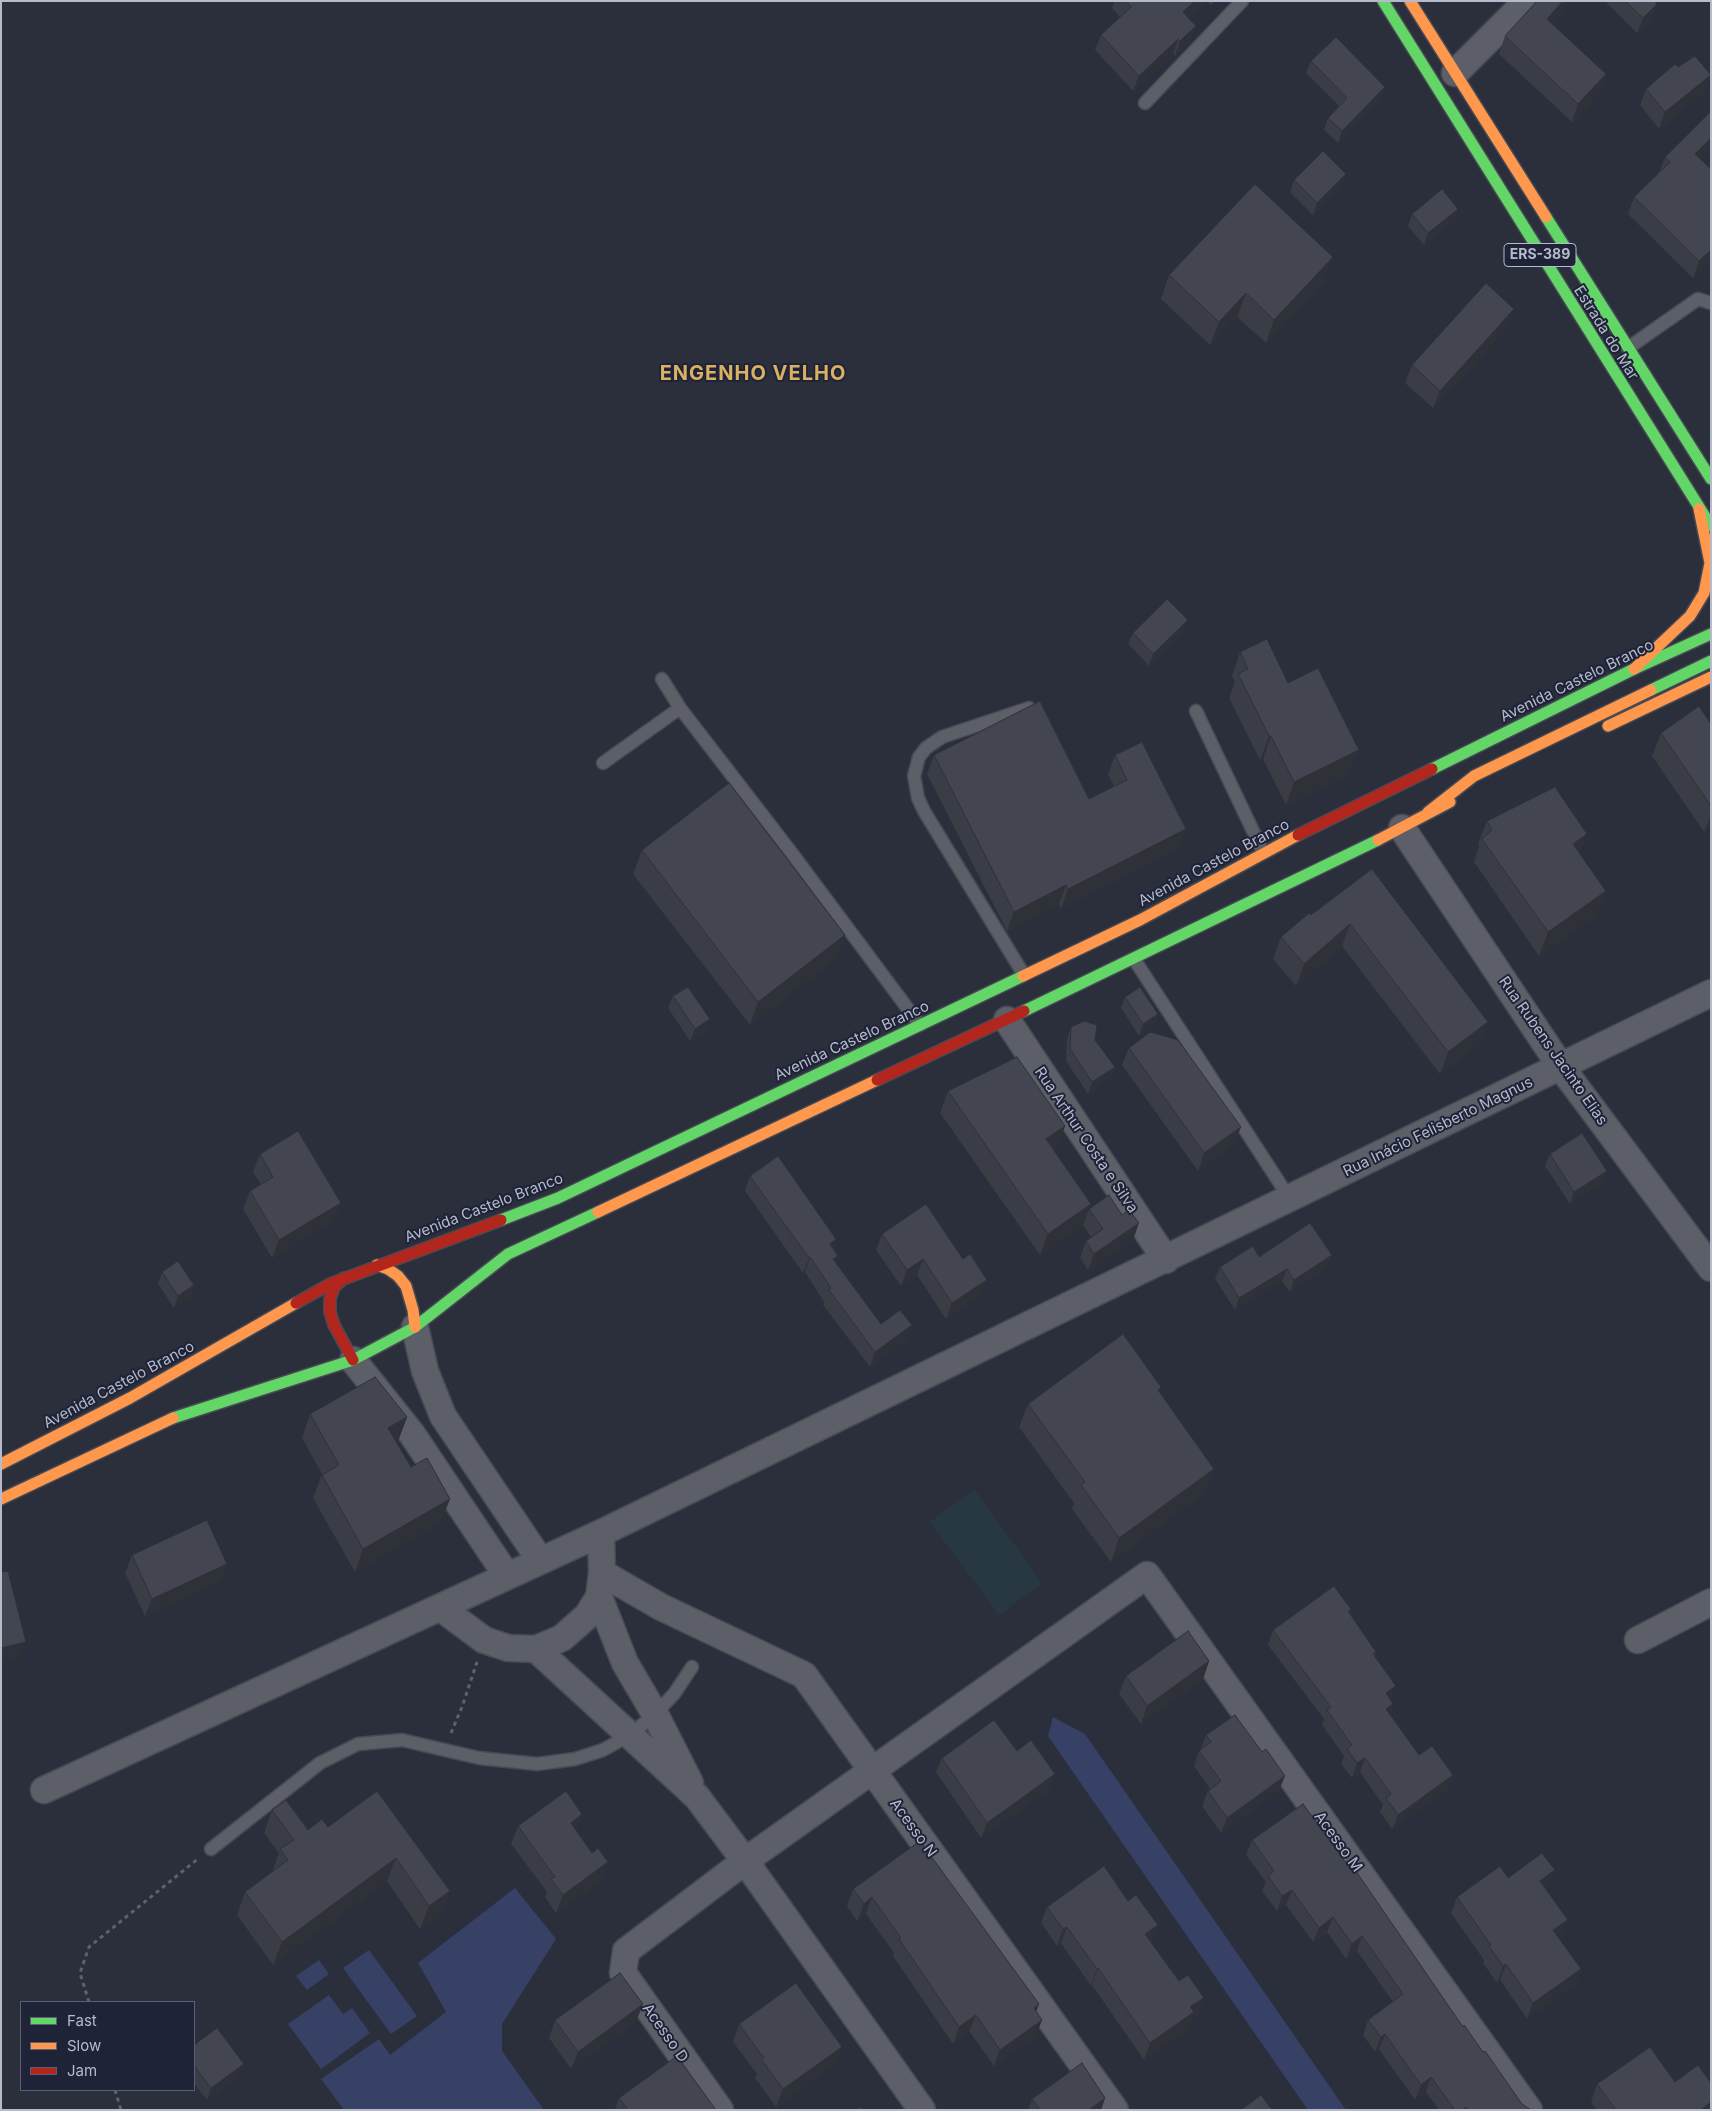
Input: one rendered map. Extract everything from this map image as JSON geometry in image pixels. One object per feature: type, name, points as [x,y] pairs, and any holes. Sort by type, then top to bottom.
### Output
[{"type":"main road","name":"Estrada do Mar","points":[[1383,1],[1711,526]]},
{"type":"main road","name":"Estrada do Mar","points":[[1410,1],[1711,479]]},
{"type":"main road","points":[[1634,669],[1690,616],[1704,593],[1710,563],[1699,509]]},
{"type":"main road","name":"Avenida Castelo Branco","points":[[1,1464],[130,1398],[344,1278],[558,1198],[1140,920],[1263,852],[1634,669],[1711,634]]},
{"type":"main road","points":[[1428,812],[1474,776],[1711,661]]},
{"type":"main road","points":[[1596,732],[1711,677]]},
{"type":"main road","points":[[1,1499],[171,1418],[353,1360],[415,1327],[508,1254],[1007,1020],[1402,828],[1428,812],[1472,791]]},
{"type":"main road","points":[[377,1266],[388,1269],[398,1276],[406,1286],[413,1310],[415,1327]]},
{"type":"main road","points":[[344,1278],[334,1287],[330,1299],[330,1312],[334,1325],[353,1360]]},
{"type":"street","points":[[1455,73],[1527,1]]},
{"type":"street","name":"Rua Rubens Jacinto Elias","points":[[1402,828],[1561,1066],[1711,1268]]},
{"type":"street","name":"Rua Inácio Felisberto Magnus","points":[[44,1790],[601,1533],[1711,994]]},
{"type":"street","name":"Rua Arthur Costa e Silva","points":[[1007,1020],[1166,1260]]},
{"type":"street","points":[[415,1327],[425,1370],[443,1416],[540,1560]]},
{"type":"street","points":[[353,1360],[412,1434],[507,1576]]},
{"type":"street","points":[[412,1434],[443,1416]]},
{"type":"street","points":[[601,1533],[601,1585],[625,1663],[655,1714],[697,1797],[745,1861],[922,2110]]},
{"type":"street","name":"Acesso M","points":[[872,1770],[1147,1575],[1529,2110]]},
{"type":"street","points":[[441,1608],[484,1640],[508,1648],[536,1649],[562,1638],[588,1616],[601,1585]]},
{"type":"street","name":"Acesso N","points":[[601,1585],[661,1607],[804,1675],[1115,2110]]},
{"type":"street","points":[[1638,1640],[1711,1602]]},
{"type":"street","points":[[536,1649],[697,1797]]},
{"type":"street","points":[[745,1861],[872,1770]]},
{"type":"street","name":"Acesso D","points":[[720,2110],[623,1973],[626,1952],[745,1861]]},
{"type":"lane","points":[[1144,103],[1242,1]]},
{"type":"lane","points":[[1628,348],[1698,299],[1711,303]]},
{"type":"lane","points":[[662,679],[680,708],[791,852],[920,1025]]},
{"type":"lane","points":[[603,763],[680,708]]},
{"type":"lane","points":[[1024,975],[924,811],[918,798],[914,776],[919,757],[926,748],[942,737],[1029,708]]},
{"type":"lane","points":[[1196,711],[1263,852]]},
{"type":"lane","points":[[1134,959],[1290,1199]]},
{"type":"lane","points":[[211,1849],[320,1763],[358,1744],[402,1740],[480,1758],[537,1764],[575,1759],[603,1750],[630,1735],[655,1714],[674,1694],[692,1667]]},
{"type":"path","points":[[445,1749],[462,1707],[484,1640]]},
{"type":"path","points":[[89,2001],[80,1973],[89,1947],[211,1849]]},
{"type":"path","points":[[115,2091],[121,2110]]},
{"type":"shaded area","points":[[974,1489],[1042,1583],[999,1615],[930,1522]]},
{"type":"water","points":[[1053,1717],[1085,1734],[1346,2110],[1308,2110],[1048,1736]]},
{"type":"water","points":[[515,1888],[556,1939],[502,2024],[502,2051],[544,2110],[344,2110],[321,2079],[379,2039],[390,2055],[446,2012],[418,1963]]},
{"type":"water","points":[[369,1950],[417,2016],[391,2034],[343,1968]]},
{"type":"water","points":[[319,1960],[329,1974],[307,1990],[296,1976]]},
{"type":"water","points":[[329,1995],[343,2014],[352,2008],[370,2033],[321,2069],[288,2024]]},
{"type":"building","points":[[1126,1],[1195,1],[1183,12],[1196,26],[1180,41],[1178,39],[1139,76],[1101,35],[1131,7]]},
{"type":"building","points":[[1537,1],[1563,1],[1547,19],[1606,74],[1578,104],[1505,36]]},
{"type":"building","points":[[1625,1],[1655,1],[1657,4],[1643,18]]},
{"type":"building","points":[[1336,37],[1385,87],[1342,131],[1328,118],[1347,98],[1311,61]]},
{"type":"building","points":[[1695,56],[1711,75],[1665,112],[1646,89],[1675,64],[1678,67]]},
{"type":"building","points":[[1711,111],[1711,138],[1695,154],[1711,169],[1711,250],[1699,261],[1634,197],[1670,162],[1665,157]]},
{"type":"building","points":[[1323,151],[1346,174],[1317,203],[1294,180]]},
{"type":"building","points":[[1255,184],[1333,257],[1274,320],[1246,293],[1219,322],[1169,275]]},
{"type":"building","points":[[1442,189],[1458,209],[1428,233],[1412,214]]},
{"type":"building","points":[[1486,283],[1514,309],[1440,391],[1412,365]]},
{"type":"building","points":[[1167,599],[1188,620],[1153,654],[1133,633]]},
{"type":"building","points":[[1267,639],[1288,683],[1318,668],[1359,750],[1294,782],[1238,674],[1248,669],[1240,652]]},
{"type":"building","points":[[1040,701],[1089,799],[1127,780],[1115,755],[1142,742],[1186,829],[1068,889],[1066,885],[1014,912],[934,755]]},
{"type":"building","points":[[1699,706],[1711,724],[1711,806],[1661,733]]},
{"type":"building","points":[[729,783],[845,935],[758,1002],[642,850]]},
{"type":"building","points":[[1555,787],[1587,834],[1573,844],[1606,891],[1548,932],[1482,839],[1492,830],[1487,821]]},
{"type":"building","points":[[1372,869],[1488,1022],[1448,1052],[1350,924],[1304,964],[1281,937],[1309,913],[1311,915]]},
{"type":"building","points":[[688,987],[710,1019],[695,1029],[673,996]]},
{"type":"building","points":[[1140,987],[1158,1014],[1143,1024],[1125,997]]},
{"type":"building","points":[[1084,1021],[1097,1025],[1095,1040],[1115,1067],[1092,1082],[1070,1049],[1071,1027]]},
{"type":"building","points":[[1150,1032],[1178,1040],[1241,1127],[1204,1153],[1129,1048]]},
{"type":"building","points":[[1017,1057],[1065,1126],[1046,1139],[1091,1204],[1048,1234],[948,1091]]},
{"type":"building","points":[[298,1131],[341,1203],[279,1240],[250,1191],[273,1177],[260,1154]]},
{"type":"building","points":[[1582,1133],[1607,1171],[1574,1192],[1550,1154]]},
{"type":"building","points":[[778,1156],[836,1239],[830,1244],[838,1256],[833,1259],[881,1324],[900,1310],[912,1325],[875,1352],[829,1290],[831,1288],[810,1257],[750,1176]]},
{"type":"building","points":[[1109,1195],[1122,1215],[1129,1210],[1139,1223],[1094,1254],[1086,1241],[1103,1229],[1089,1209]]},
{"type":"building","points":[[926,1204],[963,1259],[970,1254],[987,1280],[952,1303],[923,1259],[907,1270],[882,1234]]},
{"type":"building","points":[[1310,1223],[1332,1255],[1294,1280],[1287,1269],[1239,1298],[1220,1267],[1253,1246],[1259,1257]]},
{"type":"building","points":[[178,1261],[194,1285],[178,1296],[162,1272]]},
{"type":"building","points":[[1123,1334],[1161,1387],[1158,1390],[1214,1469],[1119,1538],[1081,1485],[1085,1482],[1028,1404]]},
{"type":"building","points":[[375,1377],[407,1417],[388,1428],[411,1467],[427,1458],[450,1499],[363,1549],[322,1475],[339,1465],[310,1414]]},
{"type":"building","points":[[207,1520],[227,1564],[152,1599],[132,1555]]},
{"type":"building","points":[[8,1571],[26,1642],[1,1648],[1,1572]]},
{"type":"building","points":[[1334,1586],[1351,1609],[1348,1611],[1376,1652],[1373,1654],[1396,1686],[1386,1693],[1393,1704],[1386,1709],[1419,1755],[1432,1746],[1453,1775],[1398,1815],[1386,1798],[1391,1794],[1365,1758],[1357,1763],[1347,1749],[1352,1745],[1327,1710],[1331,1707],[1273,1630]]},
{"type":"building","points":[[1188,1631],[1209,1661],[1147,1706],[1126,1676]]},
{"type":"building","points":[[1235,1715],[1262,1752],[1266,1749],[1285,1776],[1227,1818],[1208,1791],[1221,1781],[1199,1751],[1211,1742],[1206,1735]]},
{"type":"building","points":[[994,1720],[1017,1751],[1031,1740],[1055,1774],[987,1823],[942,1758]]},
{"type":"building","points":[[377,1791],[450,1891],[429,1906],[396,1858],[282,1942],[245,1892],[288,1860],[280,1849],[294,1840],[272,1810],[286,1800],[308,1830],[322,1819],[328,1827]]},
{"type":"building","points":[[566,1791],[582,1814],[571,1823],[592,1853],[598,1848],[608,1862],[563,1895],[551,1879],[555,1877],[518,1826]]},
{"type":"building","points":[[1303,1804],[1346,1863],[1349,1861],[1463,2027],[1464,2025],[1483,2052],[1485,2051],[1522,2104],[1531,2110],[1468,2110],[1466,2107],[1463,2110],[1455,2110],[1431,2077],[1421,2085],[1385,2034],[1381,2037],[1368,2020],[1403,1994],[1362,1936],[1352,1944],[1333,1917],[1319,1928],[1292,1890],[1282,1896],[1268,1876],[1274,1871],[1252,1840]]},
{"type":"building","points":[[920,1841],[1039,2004],[1034,2008],[1042,2020],[1000,2050],[976,2015],[959,2027],[872,1897],[864,1904],[853,1889]]},
{"type":"building","points":[[1542,1853],[1555,1870],[1540,1881],[1568,1920],[1553,1930],[1581,1969],[1533,2003],[1506,1964],[1503,1966],[1489,1946],[1491,1945],[1457,1897],[1500,1866],[1508,1878]]},
{"type":"building","points":[[1104,1866],[1128,1901],[1136,1895],[1158,1925],[1145,1934],[1179,1981],[1188,1975],[1204,1998],[1190,2007],[1194,2012],[1150,2043],[1067,1927],[1063,1929],[1047,1907]]},
{"type":"building","points":[[620,1973],[643,2004],[578,2052],[555,2020]]},
{"type":"building","points":[[796,1983],[842,2047],[783,2089],[762,2060],[764,2058],[739,2024]]},
{"type":"building","points":[[217,2028],[244,2064],[211,2088],[195,2067],[195,2044]]},
{"type":"building","points":[[1650,2047],[1675,2082],[1698,2065],[1711,2083],[1711,2102],[1701,2110],[1616,2110],[1597,2084]]},
{"type":"building","points":[[677,2056],[716,2110],[628,2110],[619,2098]]},
{"type":"building","points":[[1082,2063],[1105,2098],[1089,2110],[1040,2110],[1032,2099]]},
{"type":"building","points":[[1261,2095],[1272,2110],[1241,2110]]},
{"type":"traffic: fast","points":[[1383,1],[1711,526]]},
{"type":"traffic: fast","points":[[1546,217],[1711,479]]},
{"type":"traffic: fast","points":[[1432,769],[1634,669],[1711,634]]},
{"type":"traffic: fast","points":[[1651,690],[1711,661]]},
{"type":"traffic: fast","points":[[1024,1011],[1378,840]]},
{"type":"traffic: fast","points":[[501,1220],[558,1198],[1023,976]]},
{"type":"traffic: fast","points":[[173,1418],[353,1360],[415,1327],[508,1254],[598,1212]]},
{"type":"traffic: slow","points":[[1410,1],[1546,217]]},
{"type":"traffic: slow","points":[[1634,669],[1690,616],[1704,593],[1710,563],[1699,509]]},
{"type":"traffic: slow","points":[[1608,726],[1711,677]]},
{"type":"traffic: slow","points":[[1428,812],[1474,776],[1651,690]]},
{"type":"traffic: slow","points":[[1378,840],[1450,802]]},
{"type":"traffic: slow","points":[[1023,976],[1140,920],[1298,835]]},
{"type":"traffic: slow","points":[[598,1212],[877,1080]]},
{"type":"traffic: slow","points":[[377,1265],[388,1269],[398,1276],[406,1286],[413,1310],[415,1327]]},
{"type":"traffic: slow","points":[[1,1464],[130,1398],[296,1303]]},
{"type":"traffic: slow","points":[[1,1499],[173,1418]]},
{"type":"traffic: jam","points":[[1298,835],[1432,769]]},
{"type":"traffic: jam","points":[[877,1080],[1024,1011]]},
{"type":"traffic: jam","points":[[296,1303],[330,1284],[501,1220]]},
{"type":"traffic: jam","points":[[344,1278],[334,1287],[330,1299],[330,1312],[334,1325],[353,1360]]},
{"type":"district","name":"ENGENHO VELHO","points":[[753,374]]}]
